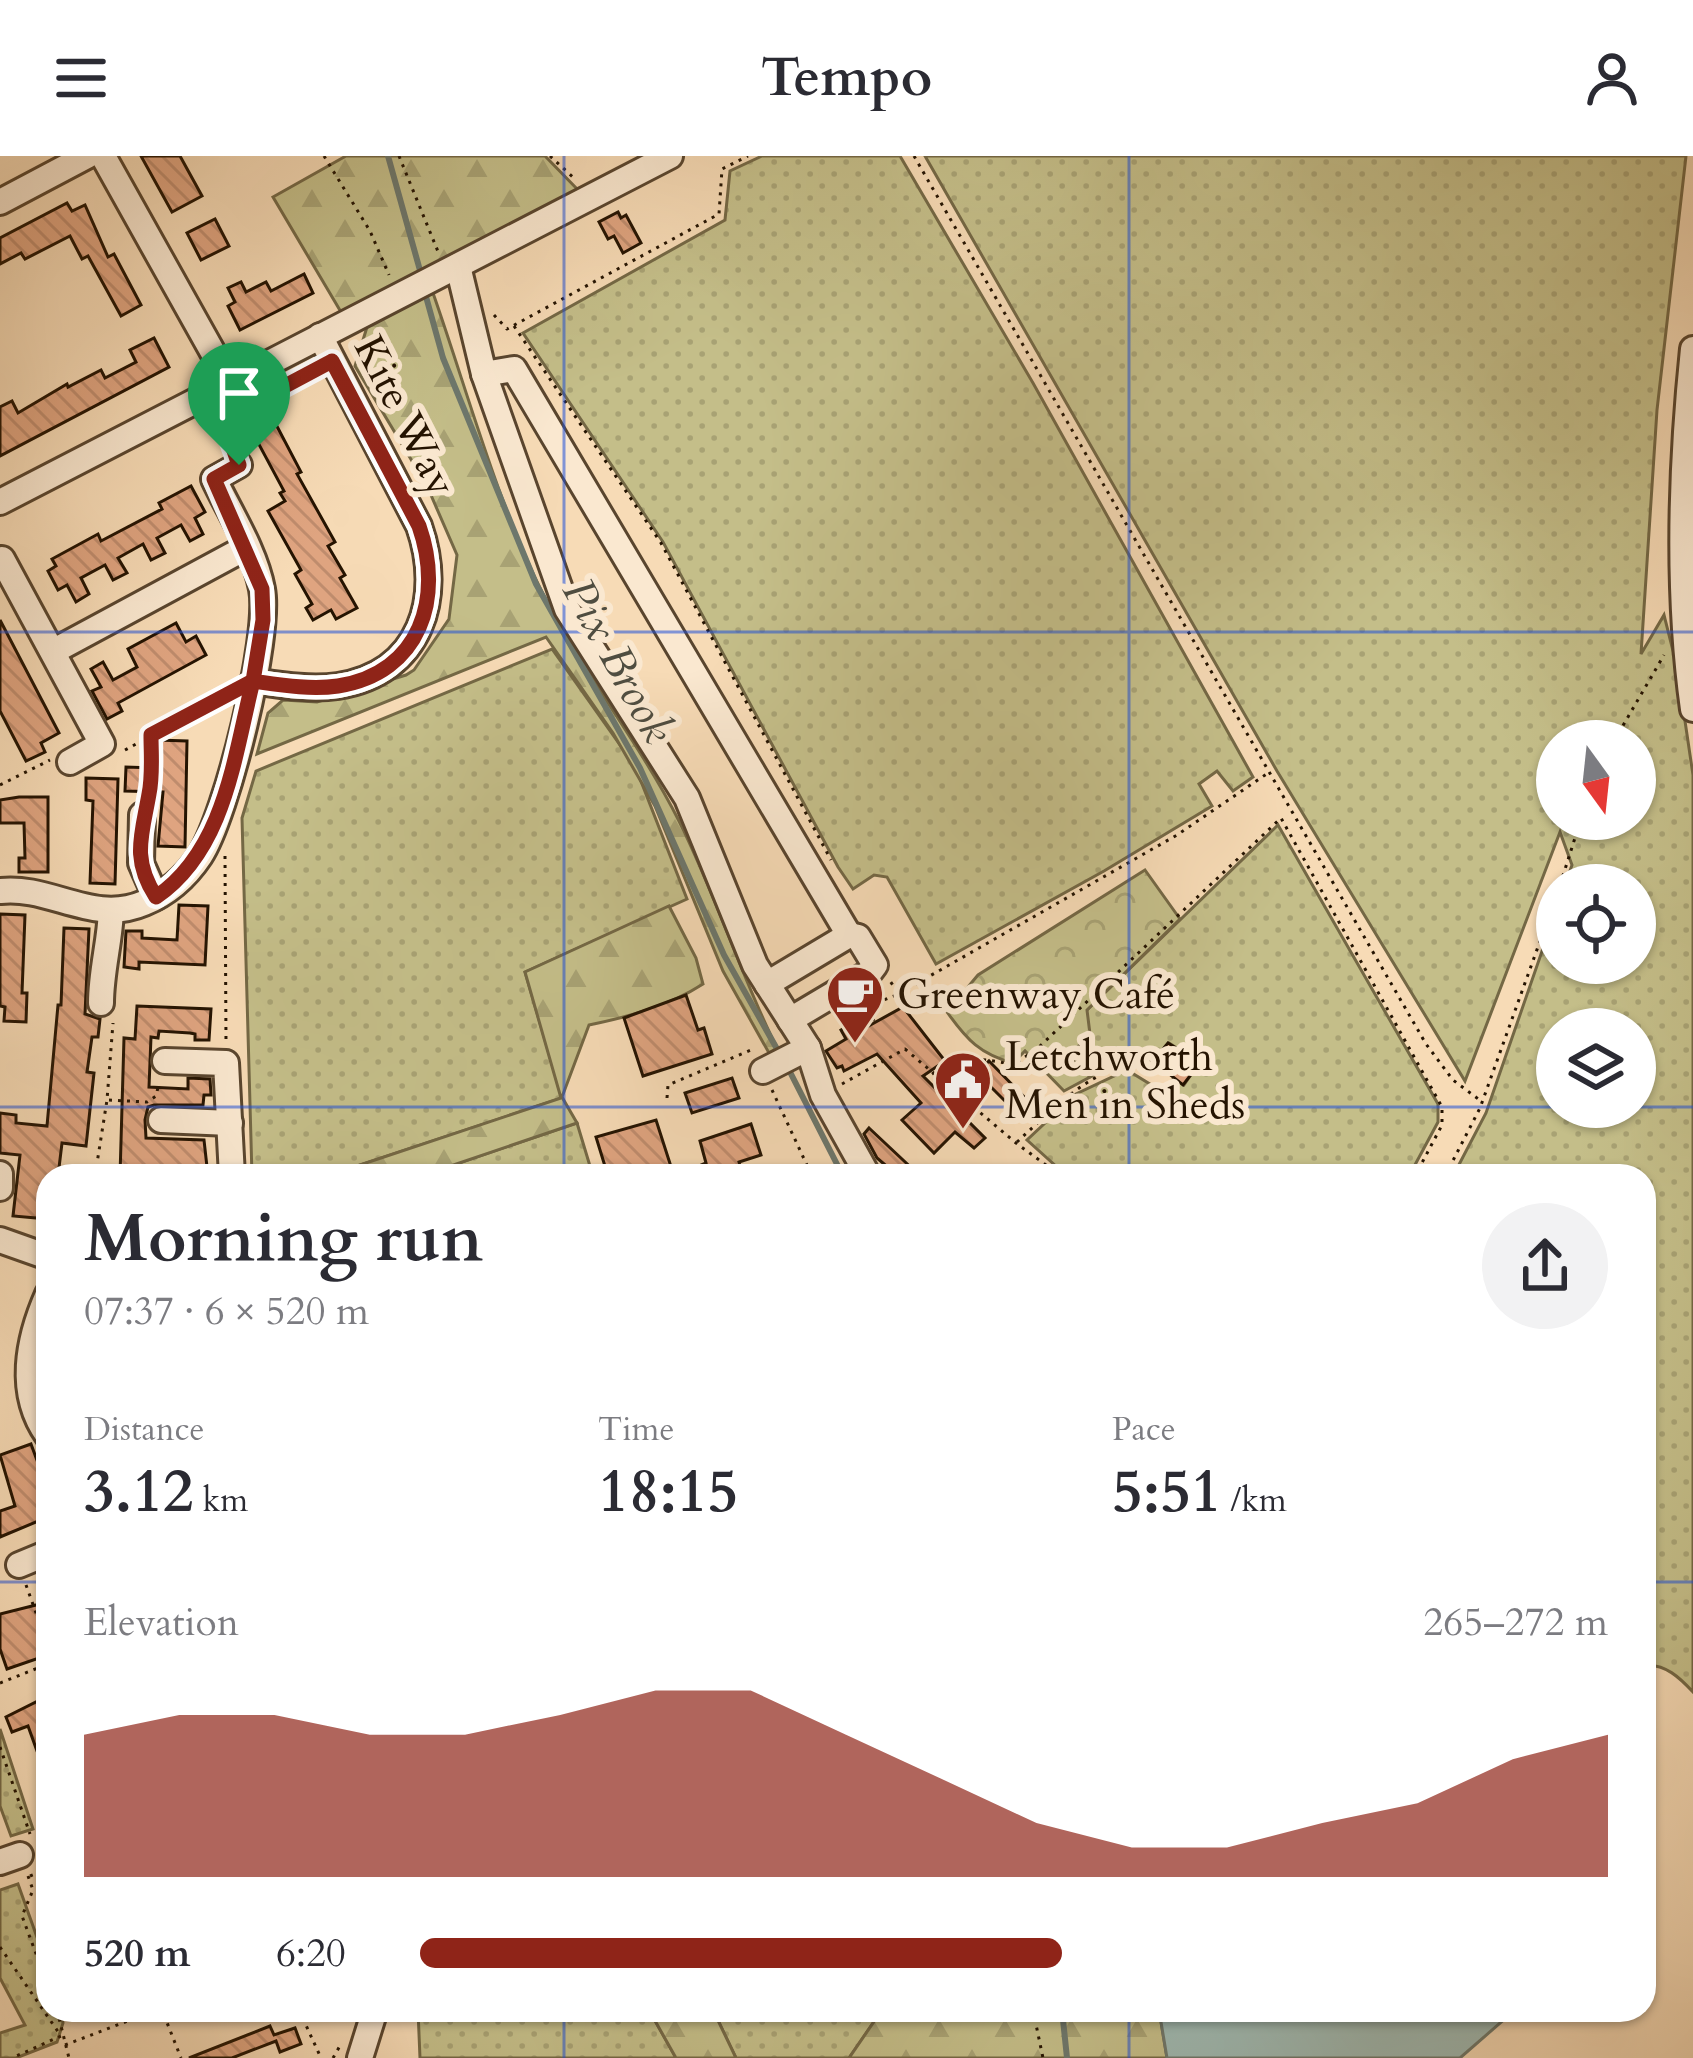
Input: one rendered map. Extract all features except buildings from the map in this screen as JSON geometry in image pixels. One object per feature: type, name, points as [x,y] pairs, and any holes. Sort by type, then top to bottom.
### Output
[{"type":"street","points":[[0,202],[87,156]]},
{"type":"street","points":[[103,156],[227,395]]},
{"type":"street","points":[[0,502],[227,395],[320,336],[670,156]]},
{"type":"street","points":[[449,271],[567,608],[687,798],[761,974],[808,1048],[823,1095],[860,1164]]},
{"type":"street","name":"Kite Way","points":[[253,681],[324,687],[373,676],[387,668],[414,637],[430,597],[427,549],[419,526],[320,336]]},
{"type":"street","points":[[1693,349],[1674,650],[1693,709]]},
{"type":"street","points":[[484,374],[514,369],[849,935]]},
{"type":"street","points":[[1,886],[83,909],[111,910],[156,897],[190,870],[213,826],[253,681],[264,605],[258,574],[214,479],[239,465]]},
{"type":"street","points":[[54,650],[247,548]]},
{"type":"street","points":[[2,559],[102,744],[70,762]]},
{"type":"street","points":[[142,815],[141,863],[156,897]]},
{"type":"street","points":[[100,1003],[100,970],[111,910]]},
{"type":"street","points":[[761,974],[849,935],[858,937],[875,965],[790,1020]]},
{"type":"street","points":[[763,1071],[808,1048]]},
{"type":"street","points":[[164,1060],[226,1063],[232,1164]]},
{"type":"street","points":[[161,1120],[230,1123]]},
{"type":"street","points":[[0,1174],[0,1188]]},
{"type":"street","points":[[0,1240],[36,1253]]},
{"type":"street","points":[[36,1328],[28,1367],[36,1413]]},
{"type":"street","points":[[0,1370],[28,1367]]},
{"type":"street","points":[[19,1564],[36,1558]]},
{"type":"street","points":[[360,2058],[371,2022]]},
{"type":"path","points":[[324,156],[403,294]]},
{"type":"path","points":[[399,156],[449,271]]},
{"type":"path","points":[[550,156],[593,196]]},
{"type":"path","points":[[491,313],[507,329],[514,326],[719,214],[722,169],[748,156]]},
{"type":"path","points":[[914,156],[1426,1044],[1453,1080],[1481,1101]]},
{"type":"path","points":[[514,326],[661,543],[836,868]]},
{"type":"path","points":[[223,419],[332,361]]},
{"type":"path","points":[[227,395],[223,419],[239,465]]},
{"type":"path","points":[[1625,720],[1657,662],[1674,650]]},
{"type":"path","points":[[102,744],[120,753],[253,681]]},
{"type":"path","points":[[142,815],[149,795],[151,735]]},
{"type":"path","points":[[0,785],[61,753],[70,762]]},
{"type":"path","points":[[874,1021],[866,1007],[898,994],[1177,836],[1268,773]]},
{"type":"path","points":[[932,1074],[960,1059],[1014,1065],[1039,1047],[1281,818],[1442,1107],[1442,1125],[1421,1164]]},
{"type":"path","points":[[213,826],[224,854],[226,1063]]},
{"type":"path","points":[[1451,1164],[1481,1101],[1536,951]]},
{"type":"path","points":[[889,979],[898,994]]},
{"type":"path","points":[[97,1164],[114,1008],[100,1003]]},
{"type":"path","points":[[667,1097],[668,1085],[750,1047],[806,1164]]},
{"type":"path","points":[[823,1095],[905,1048],[1044,1164]]},
{"type":"path","points":[[107,1100],[147,1102],[157,1096],[164,1060]]},
{"type":"path","points":[[1016,1144],[1075,1089],[1131,1061],[1154,1061]]},
{"type":"path","points":[[19,1564],[36,1612]]},
{"type":"path","points":[[0,1683],[36,1669]]},
{"type":"path","points":[[0,1747],[31,1832],[10,1859]]},
{"type":"path","points":[[36,1874],[28,1877],[33,1890],[22,1916],[36,1954]]},
{"type":"path","points":[[0,1947],[36,2000]]},
{"type":"path","points":[[51,2022],[61,2036]]},
{"type":"path","points":[[58,2022],[69,2058]]},
{"type":"path","points":[[64,2045],[125,2022]]},
{"type":"path","points":[[167,2022],[181,2058]]},
{"type":"path","points":[[304,2022],[321,2058]]},
{"type":"path","points":[[1036,2022],[1043,2058]]},
{"type":"path","points":[[12,2058],[61,2036]]},
{"type":"green space","points":[[346,156],[545,156],[581,193],[341,312],[273,197]]},
{"type":"green space","points":[[762,156],[900,156],[1253,777],[1233,791],[1217,771],[1199,784],[1212,806],[936,964],[887,877],[874,875],[853,889],[838,867],[663,542],[523,333],[725,220],[730,171]]},
{"type":"green space","points":[[925,156],[1686,156],[1657,410],[1641,654],[1664,615],[1693,775],[1693,1692],[1656,1666],[1656,1164],[1459,1164],[1486,1113],[1536,969],[1536,984],[1656,984],[1656,864],[1572,864],[1563,840],[1656,840],[1656,720],[1536,720],[1536,840],[1557,840],[1548,864],[1536,864],[1536,895],[1465,1081],[1277,771]]},
{"type":"green space","points":[[433,293],[526,559],[559,623],[679,821],[777,1048],[769,1053],[723,971],[655,806],[613,733],[546,637],[257,754],[268,713],[283,700],[317,702],[406,675],[449,619],[457,555],[427,486],[355,366],[367,327]]},
{"type":"green space","points":[[552,649],[635,766],[687,899],[525,972],[562,1098],[363,1164],[252,1164],[242,818],[256,771]]},
{"type":"green space","points":[[1278,825],[1438,1104],[1438,1122],[1415,1164],[1054,1164],[1027,1140],[1076,1094],[1127,1070],[1163,1092],[1174,1078],[1184,1085],[1199,1063],[1169,1043],[1153,1061],[1133,1055],[1090,1077],[1070,1055],[1087,1010]]},
{"type":"green space","points":[[1145,870],[1180,919],[1087,1010],[1090,1034],[1070,1055],[1090,1077],[1064,1091],[1025,1051],[1013,1063],[968,1038],[947,1012],[978,975]]},
{"type":"green space","points":[[669,906],[696,958],[703,984],[648,1010],[589,1025],[562,1097],[577,1123],[456,1164],[363,1164],[561,1098],[525,972]]},
{"type":"green space","points":[[577,1123],[589,1164],[456,1164]]},
{"type":"green space","points":[[0,1729],[33,1829],[11,1836],[0,1806]]},
{"type":"green space","points":[[18,1884],[36,1934],[36,2022],[63,2023],[57,2042],[16,2058],[0,2058],[0,2033],[25,2025],[0,1978],[0,1890]]},
{"type":"green space","points":[[418,2022],[656,2022],[676,2058],[420,2058]]},
{"type":"green space","points":[[656,2022],[719,2022],[736,2058],[676,2058]]},
{"type":"green space","points":[[719,2022],[874,2022],[849,2058],[736,2058]]},
{"type":"green space","points":[[874,2022],[1161,2022],[1167,2058],[849,2058]]},
{"type":"water","points":[[1161,2022],[1501,2022],[1460,2058],[1167,2058]]},
{"type":"waterway","name":"Pix Brook","points":[[388,156],[421,274]]},
{"type":"waterway","name":"Pix Brook","points":[[425,293],[443,358],[536,584],[640,768],[724,955],[781,1056]]},
{"type":"waterway","name":"Pix Brook","points":[[788,1068],[837,1164]]},
{"type":"waterway","name":"Pix Brook","points":[[1063,2022],[1067,2058]]},
{"type":"place","name":"Greenway Café","points":[[855,1045]]},
{"type":"place","name":"Letchworth Men in Sheds","points":[[963,1131]]},
{"type":"route","points":[[239,465],[214,479],[262,589],[263,620],[253,681],[151,735],[141,863],[156,897],[190,870],[206,846],[253,681],[305,688],[373,676],[387,668],[414,637],[430,597],[427,549],[419,526],[332,361],[223,419],[239,465]]}]
